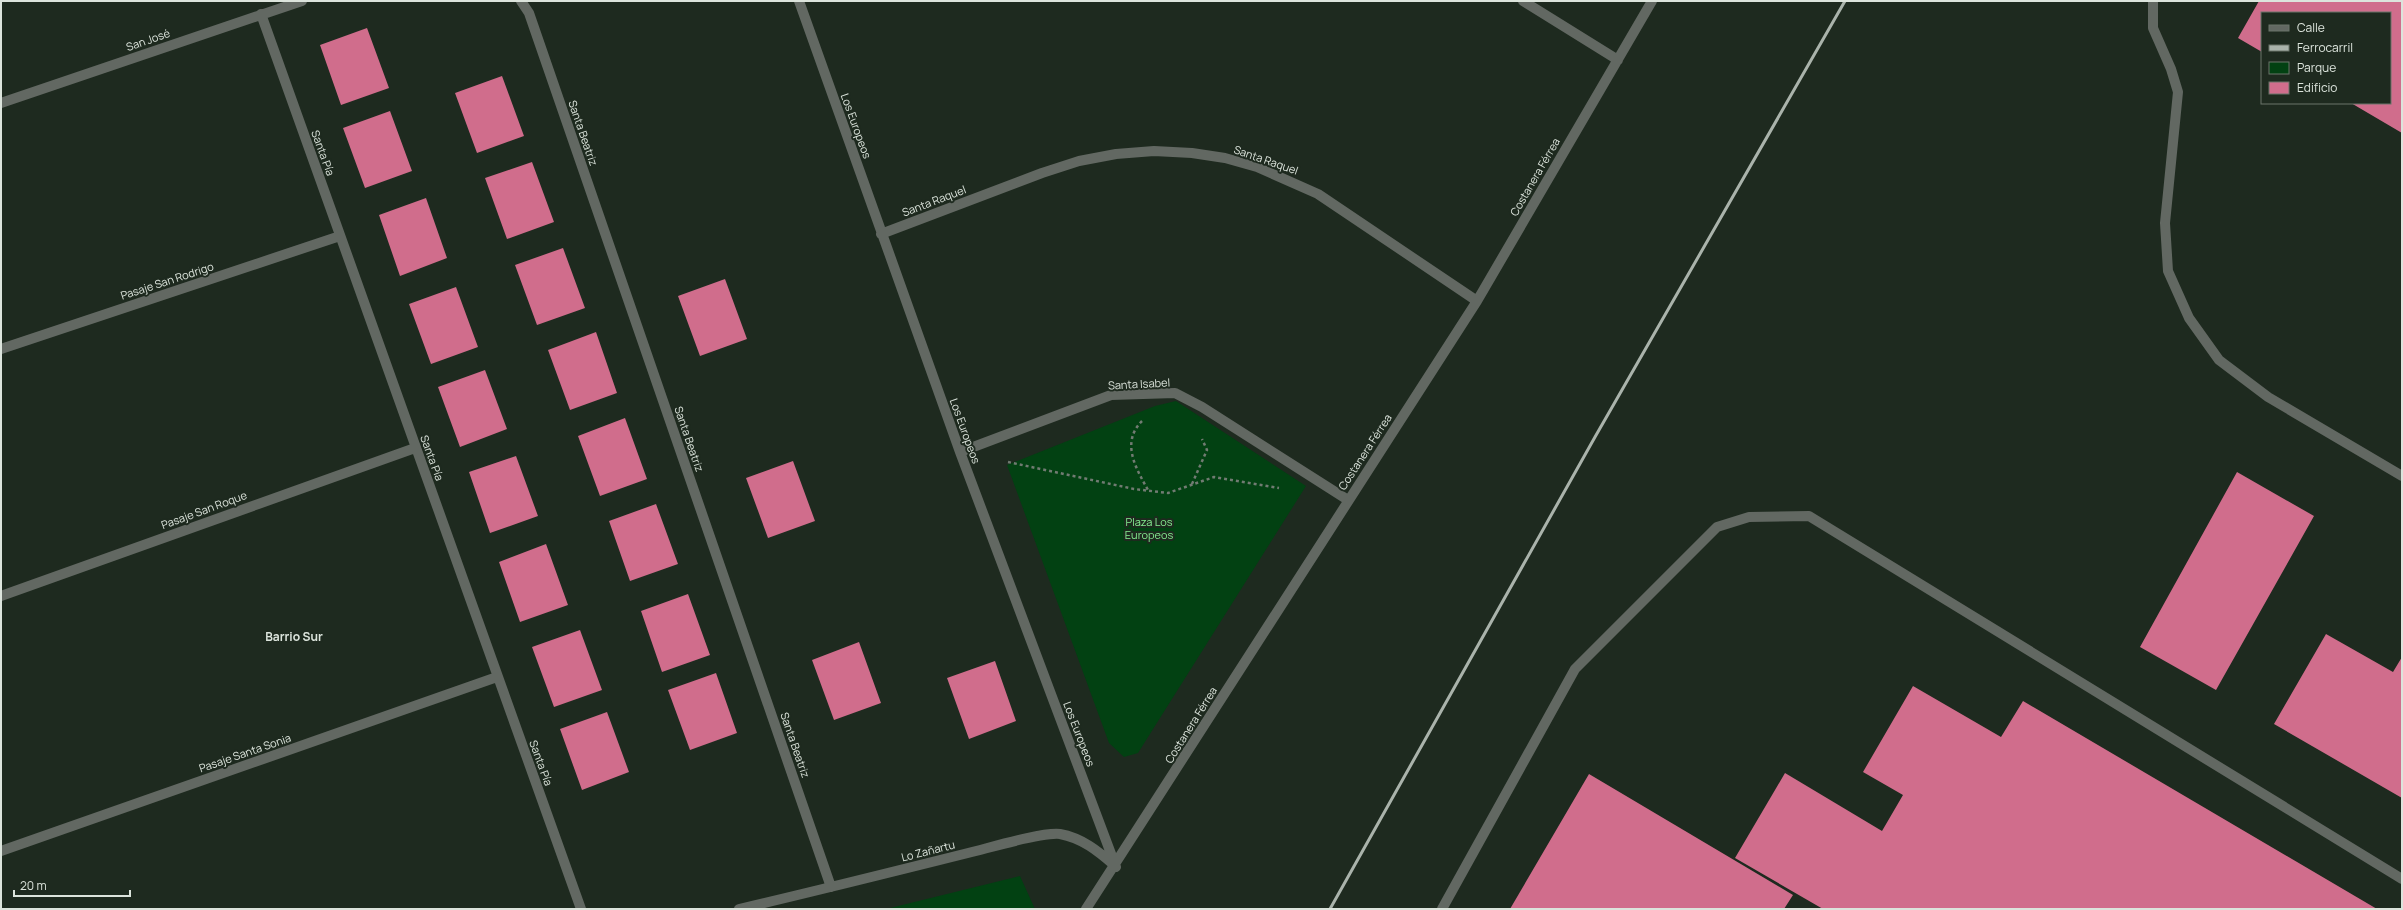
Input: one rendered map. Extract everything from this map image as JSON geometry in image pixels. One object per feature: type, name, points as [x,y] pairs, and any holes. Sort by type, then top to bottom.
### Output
[{"type":"street","name":"San José","points":[[1,103],[302,1]]},
{"type":"street","name":"Santa Beatriz","points":[[521,1],[529,13],[831,887]]},
{"type":"street","name":"Los Europeos","points":[[799,1],[960,452],[1116,867]]},
{"type":"street","points":[[1523,1],[1618,60]]},
{"type":"street","name":"Costanera Férrea","points":[[1086,909],[1116,867],[1348,500],[1477,301],[1652,1]]},
{"type":"street","points":[[2152,1],[2153,28],[2171,69],[2178,92],[2165,223],[2168,270],[2189,318],[2219,360],[2268,397],[2402,476]]},
{"type":"street","name":"Santa Pía","points":[[261,14],[581,909]]},
{"type":"street","name":"Santa Raquel","points":[[882,234],[1042,173],[1079,161],[1116,154],[1154,151],[1192,153],[1225,158],[1257,167],[1289,179],[1318,194],[1477,301]]},
{"type":"street","name":"Pasaje San Rodrigo","points":[[1,349],[340,236]]},
{"type":"street","name":"Santa Isabel","points":[[960,452],[1111,395],[1175,393],[1202,407],[1348,500]]},
{"type":"street","name":"Pasaje San Roque","points":[[1,596],[415,448]]},
{"type":"street","points":[[1442,909],[1575,669],[1717,527],[1749,517],[1808,516],[2402,880]]},
{"type":"street","name":"Pasaje Santa Sonia","points":[[1,851],[497,677]]},
{"type":"street","name":"Lo Zañartu","points":[[739,909],[1000,845],[1059,834],[1077,839],[1094,848],[1116,867]]},
{"type":"path","points":[[1143,420],[1134,428],[1130,454],[1148,490]]},
{"type":"path","points":[[1192,484],[1207,450],[1199,432]]},
{"type":"path","points":[[1005,462],[1168,493],[1214,477],[1285,489]]},
{"type":"green space","name":"Plaza Los Europeos","points":[[1176,401],[1306,486],[1138,753],[1124,757],[1109,743],[1007,465],[1155,406]]},
{"type":"green space","points":[[1020,876],[1035,909],[886,909]]},
{"type":"building","points":[[2259,1],[2402,1],[2402,133],[2353,104],[2391,104],[2391,12],[2261,12],[2261,51],[2238,38]]},
{"type":"building","points":[[367,28],[389,88],[341,105],[320,45]]},
{"type":"building","points":[[502,76],[524,136],[477,153],[455,93]]},
{"type":"building","points":[[390,111],[412,171],[365,188],[343,128]]},
{"type":"building","points":[[532,162],[554,222],[507,239],[485,178]]},
{"type":"building","points":[[426,198],[447,258],[400,276],[379,215]]},
{"type":"building","points":[[563,248],[585,308],[537,325],[515,265]]},
{"type":"building","points":[[725,279],[747,339],[700,356],[678,296]]},
{"type":"building","points":[[456,287],[478,347],[431,364],[409,304]]},
{"type":"building","points":[[596,332],[617,393],[570,410],[548,350]]},
{"type":"building","points":[[485,370],[507,429],[460,447],[438,387]]},
{"type":"building","points":[[625,418],[647,479],[600,496],[578,436]]},
{"type":"building","points":[[516,456],[538,516],[490,533],[469,472]]},
{"type":"building","points":[[793,461],[815,521],[768,538],[746,478]]},
{"type":"building","points":[[2237,472],[2314,516],[2216,690],[2140,647]]},
{"type":"building","points":[[656,504],[678,564],[630,581],[609,521]]},
{"type":"building","points":[[546,544],[568,605],[520,622],[499,562]]},
{"type":"building","points":[[688,594],[710,655],[662,672],[641,611]]},
{"type":"building","points":[[580,630],[602,690],[554,707],[532,647]]},
{"type":"building","points":[[2326,634],[2393,672],[2402,657],[2402,798],[2274,724]]},
{"type":"building","points":[[859,642],[881,703],[834,720],[812,660]]},
{"type":"building","points":[[995,661],[1016,721],[969,739],[947,678]]},
{"type":"building","points":[[716,673],[737,733],[690,750],[668,690]]},
{"type":"building","points":[[1913,686],[2001,737],[2023,701],[2377,909],[1823,909],[1735,858],[1785,773],[1882,831],[1903,795],[1863,772]]},
{"type":"building","points":[[607,712],[629,772],[582,790],[560,729]]},
{"type":"building","points":[[1589,774],[1793,895],[1784,909],[1510,909]]},
{"type":"railway","points":[[1330,909],[1595,437],[1845,1]]},
{"type":"district","name":"Barrio Sur","points":[[294,637]]}]
